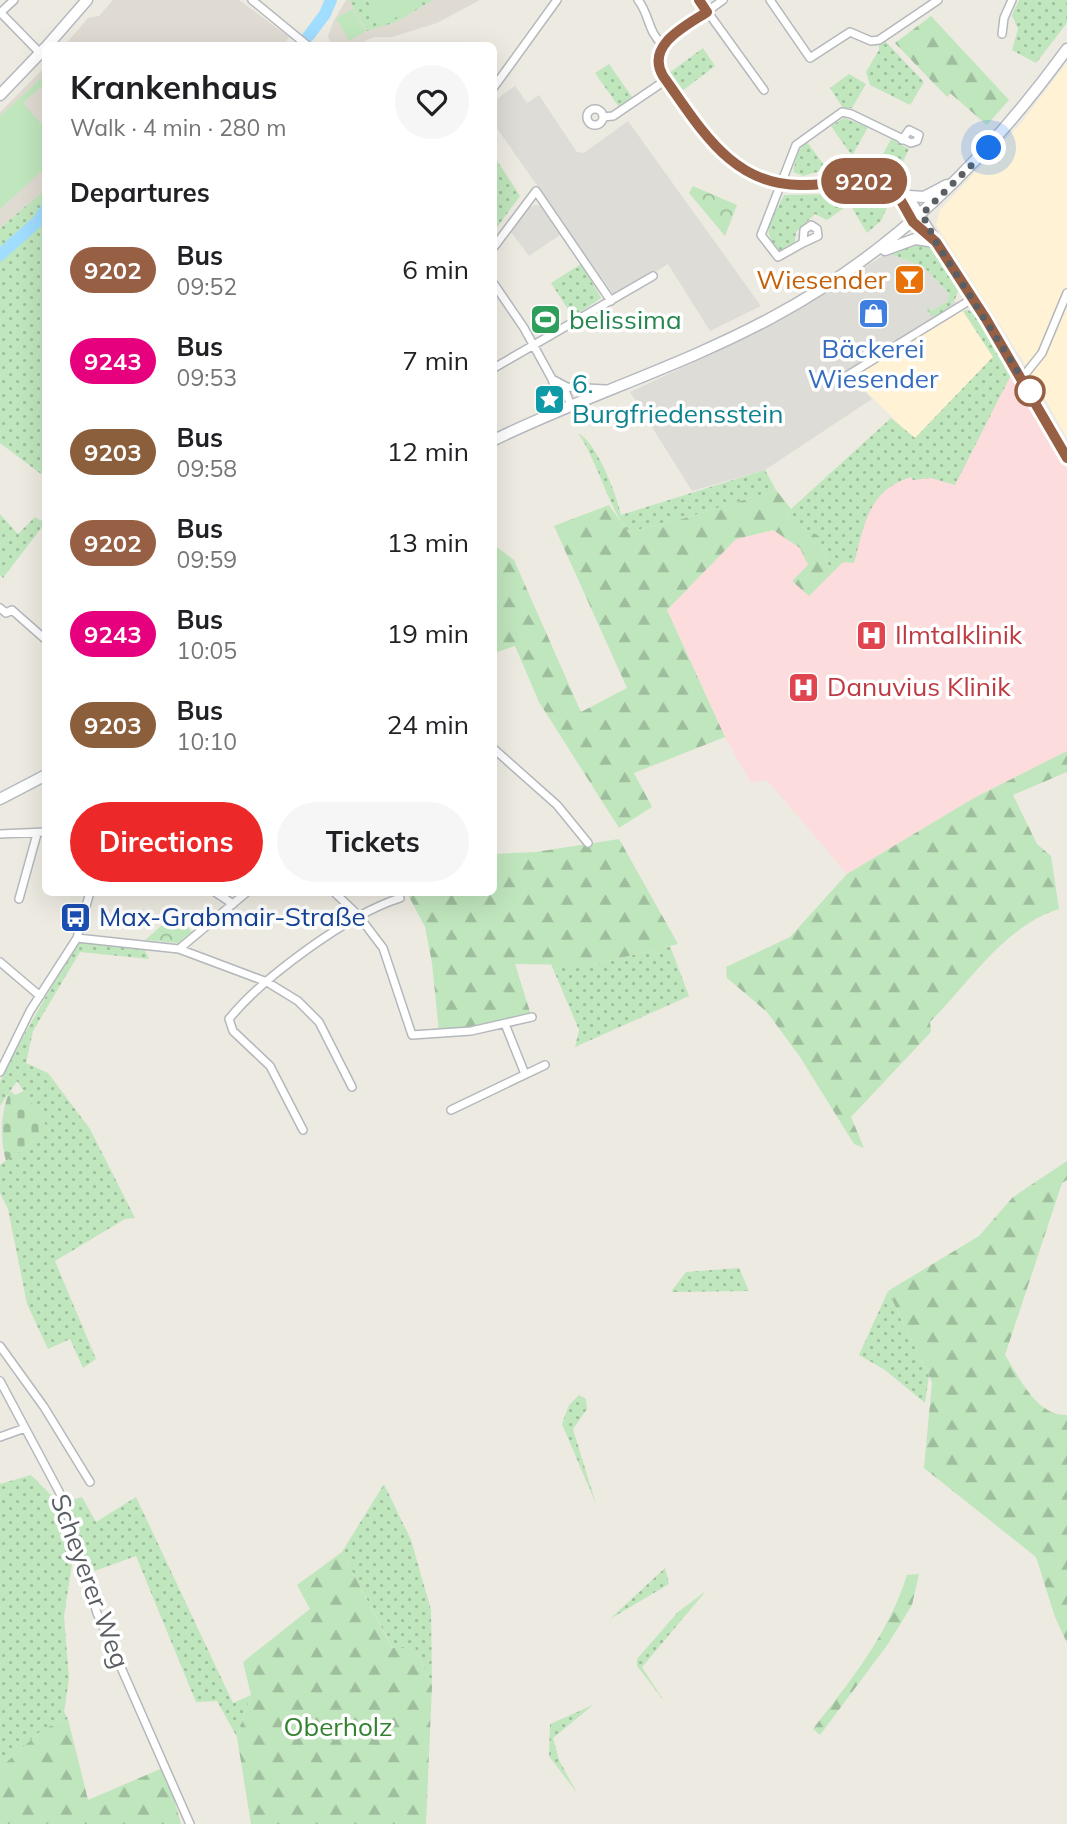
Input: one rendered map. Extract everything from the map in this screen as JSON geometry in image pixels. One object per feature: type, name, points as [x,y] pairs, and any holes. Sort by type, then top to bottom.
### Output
[{"type":"main road","points":[[49,42],[87,0]]},
{"type":"main road","points":[[875,254],[962,176],[1012,122],[1067,49]]},
{"type":"main road","points":[[0,95],[42,50]]},
{"type":"main road","points":[[909,196],[928,196],[962,176]]},
{"type":"main road","points":[[497,439],[770,318],[875,254],[908,240],[936,242]]},
{"type":"main road","points":[[0,799],[42,777]]},
{"type":"street","points":[[15,0],[0,12],[42,46]]},
{"type":"street","points":[[252,0],[303,42]]},
{"type":"street","points":[[497,83],[556,0]]},
{"type":"street","points":[[638,0],[646,11],[650,32],[663,45]]},
{"type":"street","points":[[699,0],[764,90]]},
{"type":"street","points":[[723,0],[663,45],[658,62],[666,79],[724,158],[757,178],[782,184],[866,181],[909,196],[1023,378],[1067,458]]},
{"type":"street","points":[[770,0],[810,58],[850,32],[871,41],[879,40],[938,0]]},
{"type":"street","points":[[1002,34],[1004,18],[1012,0]]},
{"type":"street","points":[[603,117],[612,116],[666,79]]},
{"type":"street","points":[[803,243],[778,257],[762,237],[798,143],[839,113],[851,114],[902,140]]},
{"type":"street","points":[[895,190],[913,222],[936,242]]},
{"type":"street","points":[[497,243],[536,191],[611,301]]},
{"type":"street","points":[[497,366],[653,276]]},
{"type":"street","points":[[497,289],[534,346],[566,407]]},
{"type":"street","points":[[1023,378],[1042,353],[1067,293]]},
{"type":"street","points":[[845,377],[972,299]]},
{"type":"street","points":[[552,379],[563,386],[608,389]]},
{"type":"street","points":[[563,386],[566,407]]},
{"type":"street","points":[[0,608],[6,613],[12,611],[42,637]]},
{"type":"street","points":[[497,752],[557,806],[588,843]]},
{"type":"street","points":[[0,834],[41,833],[19,899]]},
{"type":"street","points":[[0,1072],[40,996],[77,938],[89,896]]},
{"type":"street","points":[[221,896],[233,904]]},
{"type":"street","points":[[179,949],[242,896]]},
{"type":"street","points":[[338,896],[358,915],[383,947],[412,1035],[471,1031],[532,1017]]},
{"type":"street","points":[[303,1130],[270,1066],[233,1031],[229,1021],[267,982],[358,915],[400,898]]},
{"type":"street","points":[[77,938],[179,949],[267,982],[298,1001],[319,1022],[352,1087]]},
{"type":"street","points":[[0,962],[40,996]]},
{"type":"street","points":[[505,1024],[526,1074]]},
{"type":"street","points":[[0,1047],[10,1050]]},
{"type":"street","points":[[451,1110],[545,1065]]},
{"type":"street","points":[[0,1346],[44,1407],[90,1482]]},
{"type":"street","name":"Scheyerer Weg","points":[[0,1381],[63,1499],[97,1613],[190,1824]]},
{"type":"street","points":[[0,1437],[25,1428]]},
{"type":"shaded area","points":[[113,0],[239,0],[289,37],[286,42],[67,42],[88,18],[99,16]]},
{"type":"shaded area","points":[[346,0],[480,0],[437,23],[392,37],[374,37],[363,42],[330,42],[328,36]]},
{"type":"shaded area","points":[[1067,62],[1067,438],[1025,364],[936,225],[940,210],[1022,122]]},
{"type":"shaded area","points":[[42,70],[42,193],[0,228],[0,112]]},
{"type":"shaded area","points":[[515,86],[527,103],[539,95],[577,152],[584,153],[628,121],[761,306],[710,331],[668,264],[615,297],[497,128],[497,99]]},
{"type":"shaded area","points":[[541,206],[560,235],[529,256],[511,232],[528,208]]},
{"type":"shaded area","points":[[888,253],[924,267],[960,307],[849,375],[872,399],[765,470],[692,491],[630,392],[752,335]]},
{"type":"shaded area","points":[[960,307],[993,357],[914,439],[849,374]]},
{"type":"shaded area","name":"Ilmtalklinik","points":[[993,357],[1026,391],[1067,469],[1067,751],[974,798],[847,874],[767,780],[751,783],[725,737],[667,610],[736,539],[773,530],[800,547],[914,439]]},
{"type":"green space","points":[[349,0],[433,0],[396,22],[367,31]]},
{"type":"green space","points":[[367,0],[426,0],[381,26]]},
{"type":"green space","points":[[1019,0],[1067,0],[1067,23],[1036,63],[1012,50],[1018,29],[1012,15]]},
{"type":"green space","points":[[353,9],[366,31],[349,41],[336,18]]},
{"type":"green space","points":[[931,16],[1009,100],[987,125],[950,93],[947,97],[895,43]]},
{"type":"green space","points":[[884,40],[924,82],[910,105],[870,85],[866,72],[879,50],[879,44]]},
{"type":"green space","points":[[703,48],[715,66],[682,91],[669,73]]},
{"type":"green space","points":[[609,64],[632,97],[619,107],[595,73]]},
{"type":"green space","points":[[849,74],[866,84],[852,108],[843,108],[830,88]]},
{"type":"green space","points":[[42,78],[42,86],[23,103],[42,125],[42,171],[0,209],[0,116]]},
{"type":"green space","points":[[844,118],[868,127],[852,156],[831,126]]},
{"type":"green space","points":[[891,139],[909,149],[899,170],[880,160]]},
{"type":"green space","points":[[807,142],[827,169],[803,176],[793,172],[798,151]]},
{"type":"green space","points":[[497,161],[520,196],[497,227]]},
{"type":"green space","points":[[693,186],[737,205],[725,236],[689,193]]},
{"type":"green space","points":[[856,192],[874,198],[887,208],[881,221],[867,233],[843,193]]},
{"type":"green space","points":[[42,193],[41,474],[0,443],[0,228]]},
{"type":"green space","points":[[839,194],[848,205],[827,220],[815,214],[796,232],[795,242],[779,251],[769,230],[784,195]]},
{"type":"green space","points":[[914,242],[936,252],[958,286],[950,305],[932,317],[926,308],[929,307],[932,311],[948,301],[949,294],[924,267],[888,253]]},
{"type":"green space","points":[[581,264],[601,298],[573,317],[551,283]]},
{"type":"green space","points":[[968,310],[995,339],[1007,358],[1012,373],[955,485],[931,478],[913,480],[911,477],[896,483],[885,491],[870,511],[854,563],[843,562],[831,574],[819,536],[787,519],[791,509],[891,418],[915,438],[993,357],[963,311]]},
{"type":"green space","points":[[578,433],[585,438],[599,458],[621,515],[765,470],[776,490],[682,519],[628,532]]},
{"type":"green space","points":[[776,490],[791,509],[787,519],[819,536],[831,574],[809,596],[792,581],[808,565],[800,548],[773,530],[736,539],[667,610],[725,737],[634,773],[652,807],[619,828],[539,702],[515,646],[497,652],[497,547],[514,560],[581,712],[627,688],[554,526],[609,505],[628,532],[682,519]]},
{"type":"green space","points":[[0,514],[18,534],[35,517],[42,521],[42,527],[3,578],[0,575]]},
{"type":"green space","points":[[1067,751],[1067,772],[1013,795],[1037,844],[1051,856],[1059,909],[1039,917],[1004,942],[930,1022],[931,1032],[851,1117],[864,1148],[854,1144],[800,1057],[767,1012],[727,978],[726,967],[790,937],[847,874],[974,798]]},
{"type":"green space","points":[[619,839],[678,944],[592,965],[515,964],[531,1015],[439,1032],[432,963],[425,927],[409,896],[497,896],[497,854],[536,852]]},
{"type":"green space","points":[[176,913],[192,932],[178,943],[145,940]]},
{"type":"green space","points":[[77,942],[145,950],[149,959],[80,952],[33,1031],[26,1063],[48,1073],[90,1129],[135,1218],[125,1219],[55,1261],[96,1359],[83,1368],[70,1339],[48,1349],[27,1304],[8,1209],[0,1193],[0,1165],[49,1130],[17,1081],[0,1106],[0,1082]]},
{"type":"green space","points":[[670,946],[689,996],[575,1047],[579,1030],[551,964],[592,965]]},
{"type":"green space","points":[[10,1091],[15,1095],[24,1091],[49,1130],[6,1161],[2,1125]]},
{"type":"green space","points":[[1067,1161],[1067,1180],[1062,1183],[1005,1355],[1038,1403],[1056,1414],[1067,1415],[1067,1643],[1055,1617],[1036,1557],[924,1468],[932,1382],[888,1291],[979,1236],[1013,1197]]},
{"type":"green space","points":[[739,1268],[749,1291],[671,1292],[686,1272]]},
{"type":"green space","points":[[888,1291],[929,1376],[925,1403],[885,1370],[859,1355]]},
{"type":"green space","points":[[579,1395],[586,1399],[587,1409],[573,1429],[596,1504],[562,1424],[569,1405]]},
{"type":"green space","points":[[31,1475],[62,1506],[74,1551],[64,1616],[69,1679],[64,1712],[68,1719],[43,1729],[0,1768],[0,1484]]},
{"type":"green space","points":[[384,1484],[411,1540],[431,1610],[432,1686],[415,1648],[393,1649],[342,1552]]},
{"type":"green space","points":[[82,1497],[96,1522],[136,1497],[233,1703],[251,1695],[237,1737],[217,1701],[196,1702],[136,1556],[89,1573],[67,1501]]},
{"type":"green space","name":"Oberholz","points":[[342,1552],[392,1648],[415,1648],[432,1686],[426,1824],[251,1824],[237,1737],[251,1695],[243,1662],[310,1609],[297,1585]]},
{"type":"green space","points":[[665,1568],[669,1584],[610,1619]]},
{"type":"green space","points":[[919,1574],[912,1605],[888,1644],[820,1735],[813,1729],[879,1637],[907,1575]]},
{"type":"green space","points":[[706,1591],[642,1667],[664,1701],[637,1666],[637,1659],[678,1612]]},
{"type":"green space","points":[[593,1705],[553,1738],[559,1760],[577,1793],[549,1756],[550,1724]]},
{"type":"green space","points":[[68,1719],[88,1800],[165,1767],[181,1824],[0,1824],[0,1768],[43,1729]]},
{"type":"waterway","points":[[307,38],[325,14],[331,0]]},
{"type":"waterway","points":[[0,255],[42,215]]},
{"type":"bus line","name":"9202","points":[[699,0],[707,12],[665,42],[658,62],[663,76],[714,146],[724,158],[757,178],[782,184],[803,185],[866,181],[895,190],[913,222],[922,233],[936,242],[986,319],[1067,458]]},
{"type":"place","name":"Wiesender","points":[[910,280]]},
{"type":"place","name":"Bäckerei Wiesender","points":[[873,314]]},
{"type":"place","name":"belissima","points":[[546,320]]},
{"type":"place","name":"6. Burgfriedensstein","points":[[549,399]]},
{"type":"place","name":"Ilmtalklinik","points":[[872,635]]},
{"type":"place","name":"Danuvius Klinik","points":[[804,687]]},
{"type":"place","name":"Max-Grabmair-Straße","points":[[76,917]]},
{"type":"route","points":[[989,148],[922,214],[936,242],[1030,391]]}]
